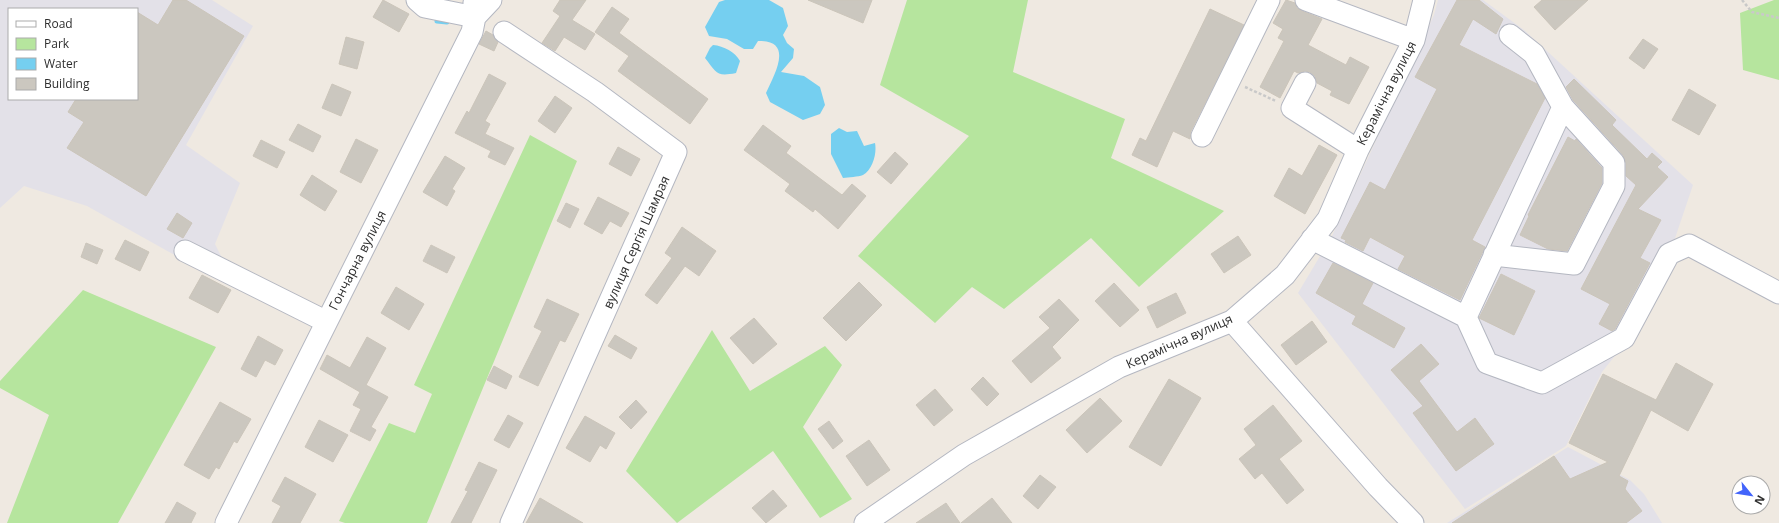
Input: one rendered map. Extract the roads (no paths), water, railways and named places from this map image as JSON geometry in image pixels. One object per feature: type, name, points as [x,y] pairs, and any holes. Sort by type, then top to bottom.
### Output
[{"type":"street","points":[[417,0],[425,7],[474,9]]},
{"type":"street","name":"Гончарна вулиця","points":[[226,523],[472,32],[474,9],[491,0]]},
{"type":"street","points":[[1202,136],[1269,0]]},
{"type":"street","points":[[1306,0],[1414,40]]},
{"type":"street","name":"Керамічна вулиця","points":[[864,523],[964,455],[1119,367],[1232,321],[1285,276],[1328,219],[1358,150],[1414,40],[1424,0]]},
{"type":"street","name":"вулиця Сергія Шамрая","points":[[504,32],[595,92],[676,152],[510,523]]},
{"type":"street","points":[[1494,255],[1574,264],[1614,186],[1614,163],[1562,107],[1534,54],[1510,35]]},
{"type":"street","points":[[1305,83],[1292,108],[1358,150]]},
{"type":"street","points":[[1466,317],[1562,107]]},
{"type":"street","points":[[1312,239],[1466,317],[1488,363],[1542,383],[1624,338],[1669,254],[1688,244],[1779,293]]},
{"type":"street","points":[[185,251],[326,321]]},
{"type":"street","points":[[1232,321],[1378,487],[1413,523]]},
{"type":"water","points":[[725,0],[769,0],[783,8],[788,26],[783,35],[787,43],[794,49],[793,58],[781,72],[804,76],[820,87],[825,105],[820,114],[803,120],[770,102],[766,93],[779,60],[779,52],[776,46],[769,42],[758,41],[753,49],[744,49],[727,39],[709,36],[705,27],[719,2]]},
{"type":"water","points":[[713,45],[729,50],[738,58],[740,61],[736,73],[721,74],[712,67],[705,58]]},
{"type":"water","points":[[839,128],[847,132],[857,131],[864,146],[875,143],[874,160],[872,165],[863,175],[843,178],[831,154],[831,134]]},
{"type":"waterway","points":[[437,21],[447,22]]}]
